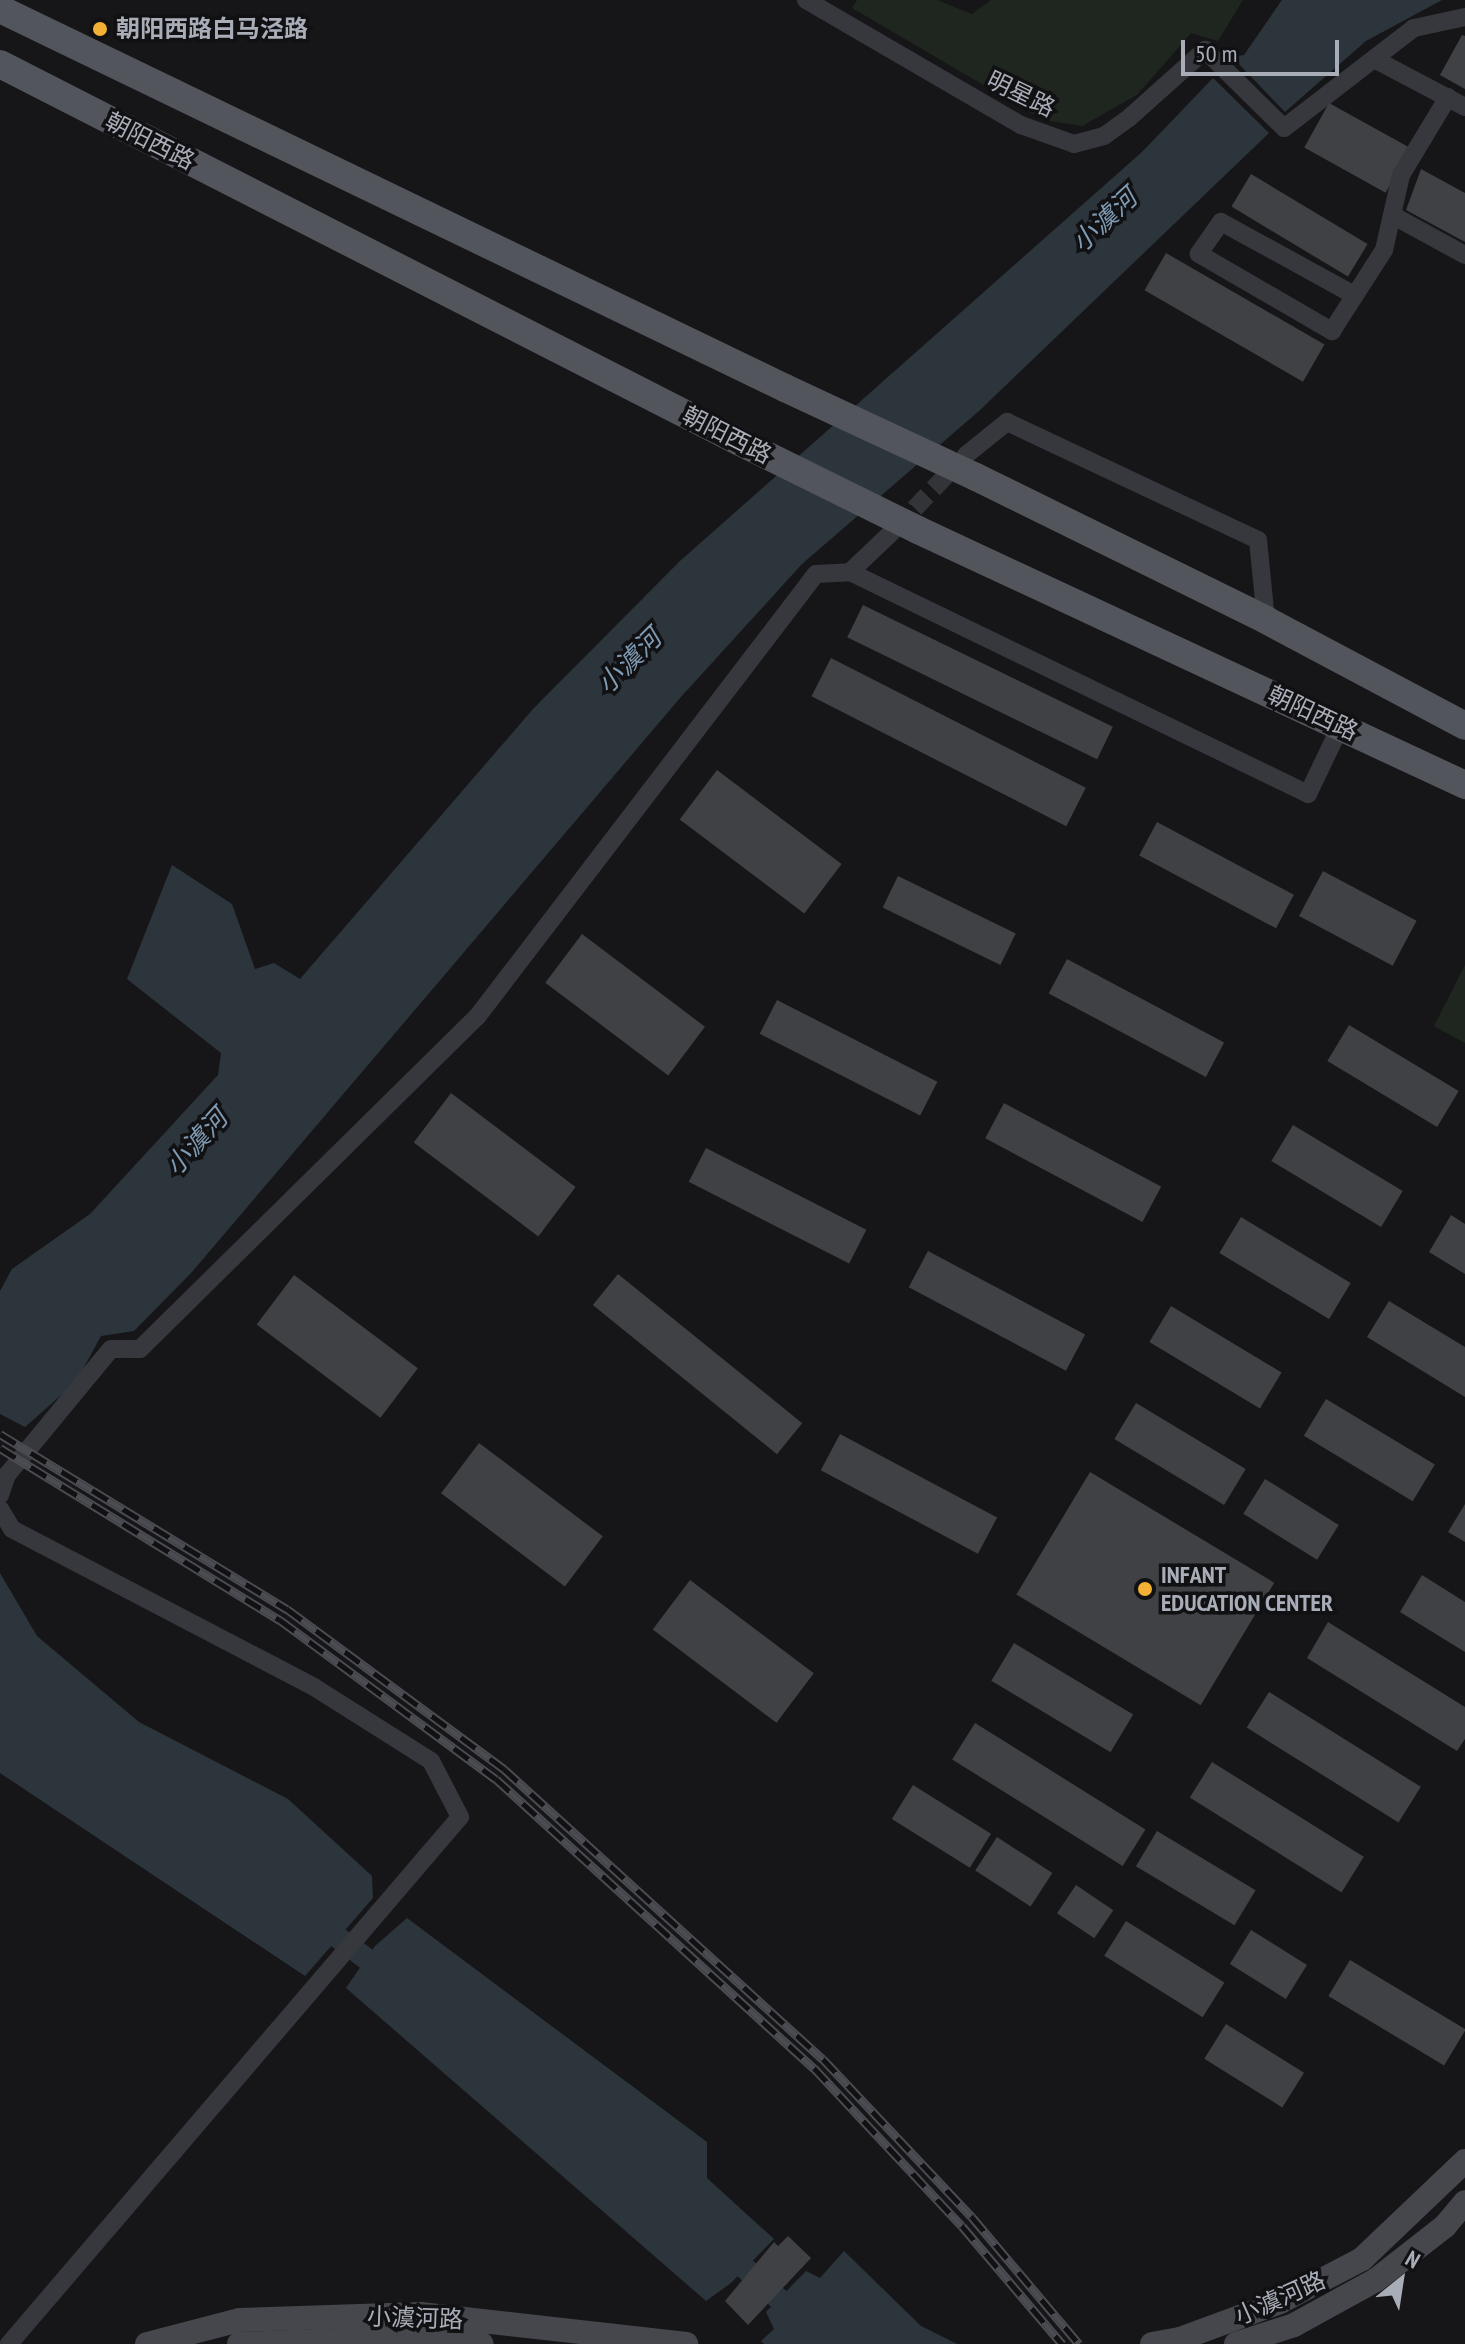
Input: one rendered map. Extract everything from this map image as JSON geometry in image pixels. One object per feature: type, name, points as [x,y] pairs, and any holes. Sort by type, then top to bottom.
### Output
[{"type":"main road","points":[[0,9],[785,388],[971,466],[1465,726]]},
{"type":"main road","name":"朝阳西路","points":[[0,64],[740,442],[905,531],[1341,725],[1465,785]]},
{"type":"main road","name":"小澞河路","points":[[1152,2344],[1180,2339],[1280,2302],[1362,2259],[1465,2161]]},
{"type":"main road","name":"小澞河路","points":[[1236,2344],[1294,2325],[1376,2280],[1445,2226],[1465,2202]]},
{"type":"main road","name":"小澞河路","points":[[147,2344],[240,2320],[420,2314],[686,2344]]},
{"type":"main road","name":"小澞河路","points":[[239,2344],[416,2337],[482,2344]]},
{"type":"street","name":"明星路","points":[[806,0],[1021,125],[1074,144],[1104,136],[1205,50],[1284,128],[1374,59]]},
{"type":"street","points":[[1465,17],[1414,28],[1374,59],[1465,107]]},
{"type":"street","points":[[1354,295],[1221,222],[1199,254],[1332,331],[1384,250],[1401,175],[1448,97]]},
{"type":"street","points":[[1392,215],[1465,255]]},
{"type":"street","points":[[971,466],[1007,422],[1258,540],[1266,620]]},
{"type":"street","points":[[850,572],[905,531]]},
{"type":"street","points":[[0,1495],[7,1475],[111,1349],[140,1349],[477,1017],[816,574],[850,572],[1308,794],[1341,725]]},
{"type":"street","points":[[0,1509],[12,1529],[314,1687],[431,1761],[460,1817],[9,2344]]},
{"type":"shaded area","points":[[857,0],[937,0],[972,14],[991,0],[1243,0],[1218,41],[1191,33],[1137,95],[1082,126],[1043,120],[852,8]]},
{"type":"shaded area","points":[[1465,965],[1465,1043],[1434,1026]]},
{"type":"water","points":[[1282,0],[1442,0],[1366,41],[1285,112],[1232,57],[1244,55]]},
{"type":"water","name":"小澞河","points":[[1213,78],[1269,133],[979,411],[802,564],[680,698],[192,1272],[134,1331],[101,1336],[76,1382],[25,1427],[0,1414],[0,1291],[12,1269],[90,1214],[218,1075],[221,1053],[127,979],[172,865],[232,904],[255,969],[274,963],[300,979],[533,709],[680,561],[1142,152]]},
{"type":"water","points":[[0,1573],[37,1636],[139,1722],[288,1799],[372,1876],[373,1898],[305,1976],[0,1773]]},
{"type":"water","points":[[407,1918],[707,2142],[707,2178],[774,2239],[731,2283],[706,2301],[346,1988],[375,1946]]},
{"type":"water","points":[[844,2251],[921,2326],[957,2344],[764,2344],[761,2341],[774,2329],[766,2312],[806,2271],[820,2278]]},
{"type":"building","points":[[1462,35],[1465,36],[1465,89],[1440,75]]},
{"type":"building","points":[[1329,103],[1410,148],[1386,193],[1304,148]]},
{"type":"building","points":[[1421,169],[1465,193],[1465,242],[1406,210]]},
{"type":"building","points":[[1251,174],[1368,244],[1348,277],[1231,207]]},
{"type":"building","points":[[1166,253],[1324,344],[1303,382],[1144,290]]},
{"type":"building","points":[[863,605],[1113,727],[1097,759],[847,637]]},
{"type":"building","points":[[831,658],[1086,788],[1066,826],[811,696]]},
{"type":"building","points":[[717,770],[842,864],[804,913],[680,820]]},
{"type":"building","points":[[1157,822],[1294,895],[1276,928],[1139,856]]},
{"type":"building","points":[[1323,871],[1417,921],[1393,966],[1299,916]]},
{"type":"building","points":[[898,876],[1016,933],[1000,965],[883,907]]},
{"type":"building","points":[[582,934],[705,1027],[668,1075],[545,983]]},
{"type":"building","points":[[1067,959],[1224,1043],[1206,1077],[1049,993]]},
{"type":"building","points":[[777,1000],[937,1082],[920,1116],[760,1034]]},
{"type":"building","points":[[1349,1025],[1459,1091],[1437,1127],[1327,1061]]},
{"type":"building","points":[[451,1093],[576,1187],[538,1236],[414,1143]]},
{"type":"building","points":[[1004,1103],[1161,1187],[1142,1222],[985,1138]]},
{"type":"building","points":[[1293,1125],[1403,1191],[1381,1227],[1271,1161]]},
{"type":"building","points":[[706,1148],[866,1230],[849,1264],[689,1182]]},
{"type":"building","points":[[1451,1215],[1465,1224],[1465,1274],[1429,1252]]},
{"type":"building","points":[[1241,1217],[1351,1283],[1329,1319],[1219,1253]]},
{"type":"building","points":[[928,1251],[1085,1335],[1066,1371],[909,1287]]},
{"type":"building","points":[[618,1274],[802,1423],[777,1454],[593,1305]]},
{"type":"building","points":[[294,1275],[418,1368],[380,1418],[257,1325]]},
{"type":"building","points":[[1389,1301],[1465,1347],[1465,1397],[1367,1337]]},
{"type":"building","points":[[1171,1306],[1282,1372],[1260,1408],[1149,1342]]},
{"type":"building","points":[[1326,1399],[1435,1464],[1413,1501],[1304,1436]]},
{"type":"building","points":[[1136,1403],[1246,1469],[1224,1505],[1114,1439]]},
{"type":"building","points":[[840,1434],[997,1518],[978,1554],[821,1470]]},
{"type":"building","points":[[479,1443],[603,1536],[565,1587],[441,1493]]},
{"type":"building","name":"INFANT EDUCATION CENTER","points":[[1090,1472],[1274,1583],[1201,1705],[1016,1595]]},
{"type":"building","points":[[1265,1479],[1339,1525],[1317,1560],[1243,1514]]},
{"type":"building","points":[[1465,1504],[1465,1542],[1448,1532]]},
{"type":"building","points":[[1422,1575],[1465,1602],[1465,1652],[1400,1612]]},
{"type":"building","points":[[690,1580],[814,1673],[776,1723],[653,1630]]},
{"type":"building","points":[[1328,1622],[1465,1707],[1465,1739],[1457,1751],[1307,1658]]},
{"type":"building","points":[[1014,1643],[1133,1715],[1110,1752],[991,1681]]},
{"type":"building","points":[[1269,1692],[1421,1787],[1399,1822],[1247,1728]]},
{"type":"building","points":[[975,1723],[1145,1830],[1123,1866],[952,1759]]},
{"type":"building","points":[[1212,1762],[1364,1857],[1342,1892],[1190,1798]]},
{"type":"building","points":[[913,1785],[991,1834],[970,1868],[892,1819]]},
{"type":"building","points":[[1157,1831],[1256,1890],[1234,1925],[1136,1866]]},
{"type":"building","points":[[997,1837],[1052,1873],[1031,1906],[975,1871]]},
{"type":"building","points":[[1076,1885],[1113,1910],[1094,1938],[1057,1913]]},
{"type":"building","points":[[1126,1921],[1224,1982],[1203,2017],[1104,1956]]},
{"type":"building","points":[[1251,1930],[1307,1965],[1286,1999],[1230,1964]]},
{"type":"building","points":[[1350,1960],[1465,2029],[1444,2066],[1328,1996]]},
{"type":"building","points":[[1226,2024],[1304,2073],[1282,2108],[1204,2059]]},
{"type":"building","points":[[788,2236],[811,2258],[748,2325],[725,2301],[774,2242],[778,2246]]},
{"type":"waterway","points":[[316,1921],[388,1975]]},
{"type":"waterway","points":[[724,2249],[828,2344]]},
{"type":"tunnel","points":[[896,528],[961,460]]},
{"type":"railway","points":[[0,1434],[287,1609],[504,1769],[823,2059],[972,2217],[1079,2344]]},
{"type":"railway","points":[[0,1448],[280,1620],[496,1779],[814,2068],[962,2226],[1062,2344]]},
{"type":"place","name":"朝阳西路白马泾路","points":[[100,29]]},
{"type":"place","name":"INFANT EDUCATION CENTER","points":[[1145,1589]]}]
